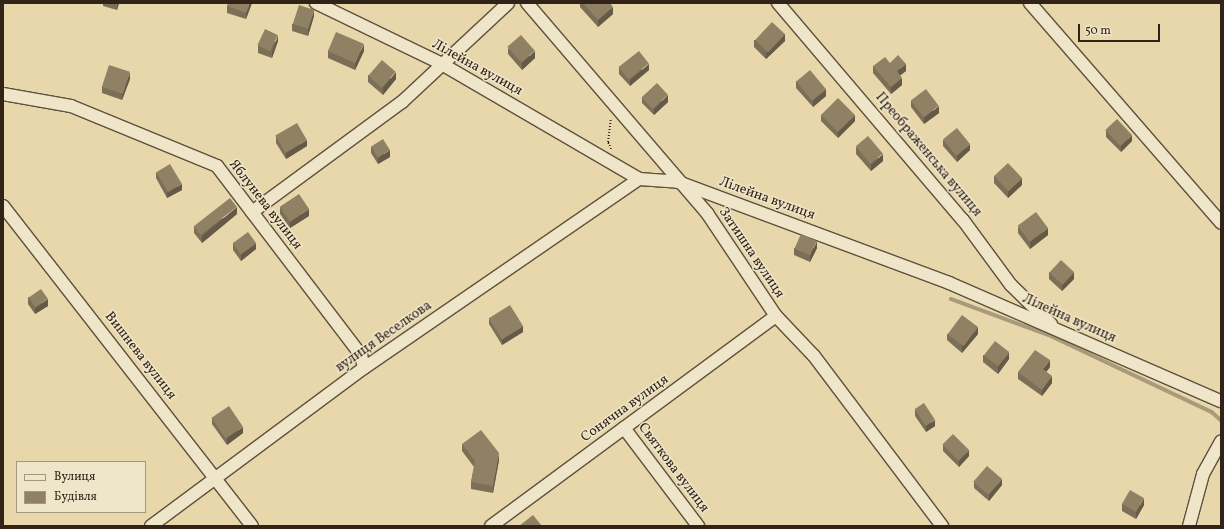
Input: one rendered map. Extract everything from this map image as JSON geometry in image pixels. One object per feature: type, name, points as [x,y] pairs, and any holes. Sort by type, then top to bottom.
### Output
[{"type":"street","name":"Лілейна вулиця","points":[[316,3],[440,63],[639,179],[678,182],[949,283],[1053,326],[1221,401]]},
{"type":"street","points":[[252,212],[402,102],[440,63],[508,3]]},
{"type":"street","name":"Затишна вулиця","points":[[527,3],[678,182],[707,213],[776,316],[814,356],[942,526]]},
{"type":"street","name":"Преображенська вулиця","points":[[778,3],[963,220],[1011,285],[1053,326]]},
{"type":"street","points":[[1030,3],[1221,223]]},
{"type":"street","name":"Яблунева вулиця","points":[[3,94],[71,106],[217,166],[361,355],[364,368]]},
{"type":"street","name":"вулиця Веселкова","points":[[151,526],[364,368],[639,179]]},
{"type":"street","name":"Вишнева вулиця","points":[[3,206],[252,526]]},
{"type":"street","name":"Сонячна вулиця","points":[[491,526],[776,316]]},
{"type":"street","name":"Святкова вулиця","points":[[624,428],[698,526]]},
{"type":"street","points":[[1189,526],[1203,474],[1221,442]]},
{"type":"building","points":[[228,3],[250,3],[246,13],[227,6]]},
{"type":"building","points":[[583,3],[610,3],[613,7],[598,20]]},
{"type":"building","points":[[299,5],[314,10],[308,29],[293,24]]},
{"type":"building","points":[[772,22],[785,34],[768,53],[755,40]]},
{"type":"building","points":[[265,29],[278,35],[270,51],[257,45]]},
{"type":"building","points":[[336,32],[364,44],[355,63],[328,51]]},
{"type":"building","points":[[521,35],[535,51],[521,63],[507,47]]},
{"type":"building","points":[[639,51],[649,64],[628,80],[619,67]]},
{"type":"building","points":[[898,55],[906,64],[897,71],[902,78],[891,87],[873,66],[885,57],[890,63]]},
{"type":"building","points":[[382,60],[396,72],[382,88],[368,76]]},
{"type":"building","points":[[109,65],[130,72],[123,94],[102,87]]},
{"type":"building","points":[[810,70],[826,89],[812,101],[796,82]]},
{"type":"building","points":[[657,83],[668,95],[653,109],[642,97]]},
{"type":"building","points":[[926,89],[939,106],[923,117],[911,100]]},
{"type":"building","points":[[838,98],[855,115],[838,132],[821,115]]},
{"type":"building","points":[[1117,119],[1132,135],[1120,146],[1105,130]]},
{"type":"building","points":[[297,123],[307,140],[285,153],[275,136]]},
{"type":"building","points":[[957,128],[970,144],[956,156],[943,139]]},
{"type":"building","points":[[868,136],[883,154],[871,164],[856,146]]},
{"type":"building","points":[[383,139],[390,150],[378,157],[371,146]]},
{"type":"building","points":[[1008,163],[1022,178],[1008,191],[994,176]]},
{"type":"building","points":[[170,164],[182,184],[168,192],[156,172]]},
{"type":"building","points":[[299,194],[309,209],[290,222],[280,207]]},
{"type":"building","points":[[230,198],[237,207],[201,235],[194,226]]},
{"type":"building","points":[[1036,212],[1048,228],[1030,242],[1018,226]]},
{"type":"building","points":[[248,232],[256,243],[241,254],[233,243]]},
{"type":"building","points":[[801,234],[817,241],[810,256],[794,249]]},
{"type":"building","points":[[1061,260],[1074,272],[1063,285],[1049,272]]},
{"type":"building","points":[[41,289],[48,299],[36,307],[29,298]]},
{"type":"building","points":[[510,305],[523,326],[502,339],[489,318]]},
{"type":"building","points":[[962,315],[978,327],[964,346],[948,334]]},
{"type":"building","points":[[995,341],[1009,352],[998,366],[984,355]]},
{"type":"building","points":[[1035,350],[1050,360],[1043,369],[1052,376],[1042,390],[1018,372]]},
{"type":"building","points":[[924,403],[935,420],[926,426],[915,409]]},
{"type":"building","points":[[229,406],[243,427],[226,438],[212,418]]},
{"type":"building","points":[[481,430],[499,453],[493,486],[471,482],[475,461],[462,444]]},
{"type":"building","points":[[953,434],[969,450],[959,461],[942,445]]},
{"type":"building","points":[[987,466],[1002,479],[988,495],[973,482]]},
{"type":"building","points":[[1130,490],[1144,498],[1136,512],[1122,504]]},
{"type":"building","points":[[533,515],[542,526],[519,526]]},
{"type":"waterway","points":[[951,299],[1049,335],[1212,412],[1221,420]]}]
